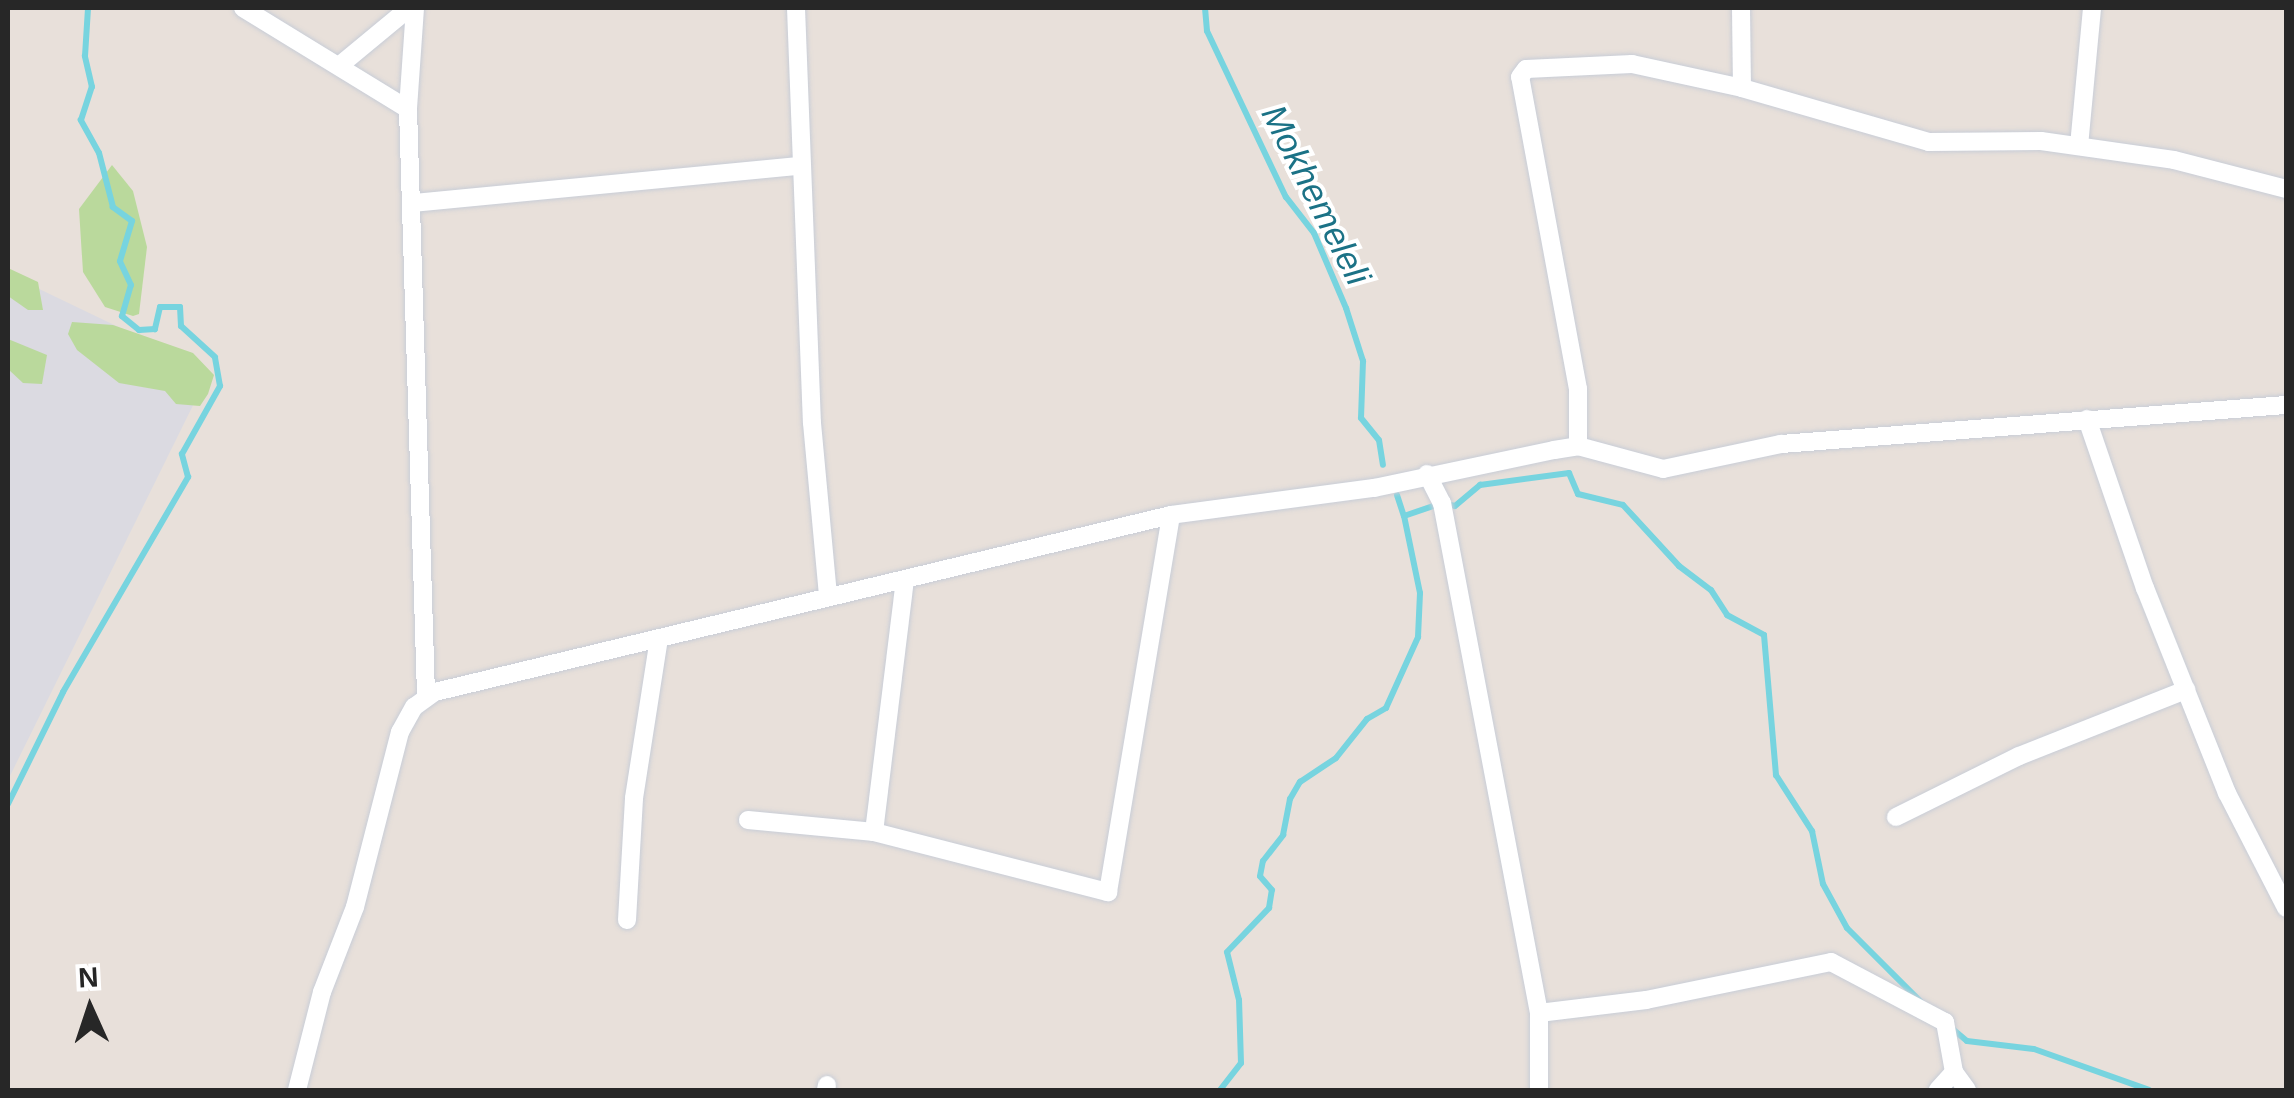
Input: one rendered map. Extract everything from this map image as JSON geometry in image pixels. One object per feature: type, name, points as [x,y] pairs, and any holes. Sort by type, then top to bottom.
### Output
[{"type":"street","points":[[243,8],[408,109]]},
{"type":"street","points":[[339,66],[412,8]]},
{"type":"street","points":[[297,1090],[322,992],[356,907],[400,732],[426,696],[408,109],[412,8]]},
{"type":"street","points":[[796,8],[812,423],[828,594]]},
{"type":"street","points":[[1741,8],[1742,88]]},
{"type":"street","points":[[2080,146],[2092,8]]},
{"type":"street","points":[[1578,446],[1578,390],[1522,72],[1632,64],[1742,88],[1929,142],[1996,137],[2080,146],[2174,160],[2286,189]]},
{"type":"street","points":[[413,204],[800,166]]},
{"type":"street","points":[[426,696],[828,594],[905,581],[1172,515],[1374,488],[1426,474],[1578,446],[1663,468],[1781,444],[2286,405]]},
{"type":"street","points":[[2087,419],[2186,690],[2228,793],[2286,908]]},
{"type":"street","points":[[1426,474],[1442,503],[1538,1013],[1539,1090]]},
{"type":"street","points":[[748,820],[874,832],[1108,892],[1172,515]]},
{"type":"street","points":[[874,832],[905,581]]},
{"type":"street","points":[[628,920],[634,798],[659,639]]},
{"type":"street","points":[[1896,817],[2019,756],[2186,690]]},
{"type":"street","points":[[1538,1013],[1646,1000],[1831,962],[1945,1022],[1954,1072],[1967,1090]]},
{"type":"street","points":[[1938,1090],[1954,1072]]},
{"type":"shaded area","points":[[8,274],[210,371],[8,780]]},
{"type":"green space","points":[[112,165],[133,191],[147,247],[139,314],[133,316],[105,307],[83,272],[79,209]]},
{"type":"green space","points":[[8,268],[38,282],[43,310],[28,310],[8,296]]},
{"type":"green space","points":[[72,322],[113,325],[193,353],[214,375],[208,394],[200,406],[176,404],[165,391],[119,383],[77,350],[68,334]]},
{"type":"green space","points":[[8,339],[47,355],[42,384],[23,383],[8,369]]},
{"type":"waterway","points":[[8,804],[63,692],[188,477],[182,454],[220,386],[215,357],[181,326],[180,307],[160,307],[155,329],[139,330],[122,316],[131,285],[120,261],[132,221],[113,207],[99,153],[81,120],[92,87],[85,56],[88,8]]},
{"type":"waterway","name":"Mokhemeleli","points":[[1205,8],[1207,31],[1286,197],[1314,233],[1346,308],[1363,361],[1361,418],[1379,440],[1383,465]]},
{"type":"waterway","name":"Mokhemeleli","points":[[1397,495],[1404,516],[1442,503],[1455,506],[1480,485],[1569,473],[1578,494],[1623,505],[1679,566],[1711,590],[1727,615],[1764,635],[1776,775],[1812,831],[1823,884],[1847,928],[1924,1005]]},
{"type":"waterway","points":[[1220,1090],[1241,1063],[1239,1000],[1227,952],[1269,908],[1272,890],[1260,876],[1263,861],[1283,835],[1290,799],[1300,782],[1336,758],[1367,719],[1386,708],[1418,637],[1420,593],[1404,516]]},
{"type":"waterway","name":"Mokhemeleli","points":[[1949,1026],[1967,1041],[2034,1049],[2149,1090]]}]
